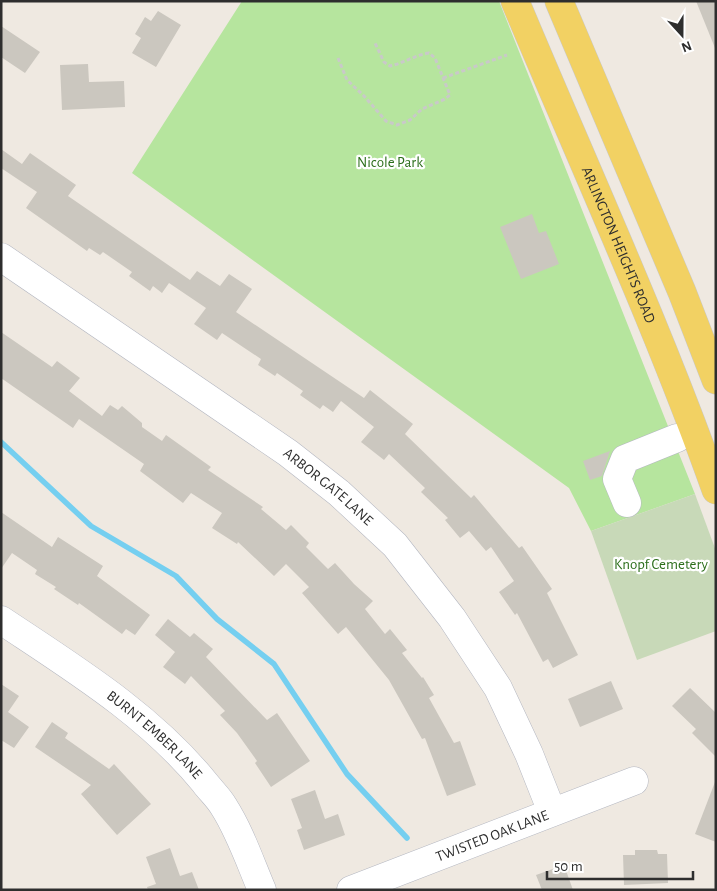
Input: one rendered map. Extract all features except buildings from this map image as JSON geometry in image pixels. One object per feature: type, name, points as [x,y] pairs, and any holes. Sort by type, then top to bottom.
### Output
[{"type":"main road","name":"ARLINGTON HEIGHTS ROAD","points":[[515,1],[604,208],[716,490]]},
{"type":"main road","points":[[559,1],[682,292],[716,380]]},
{"type":"street","name":"ARBOR GATE LANE","points":[[1,256],[288,453],[340,493],[395,545],[452,618],[498,688],[529,754],[552,812]]},
{"type":"street","points":[[626,504],[617,480],[625,460],[698,442]]},
{"type":"street","name":"BURNT EMBER LANE","points":[[1,620],[84,676],[129,710],[189,763],[224,806],[262,890]]},
{"type":"street","name":"TWISTED OAK LANE","points":[[351,890],[634,781]]},
{"type":"path","points":[[338,58],[347,80],[386,121],[396,124],[410,120],[422,109],[450,96],[436,58],[429,53],[421,54],[402,63],[390,66],[384,62],[375,43]]},
{"type":"path","points":[[443,78],[507,55]]},
{"type":"green space","name":"Nicole Park","points":[[242,1],[499,1],[695,494],[591,531],[569,488],[132,173]]},
{"type":"green space","name":"Knopf Cemetery","points":[[695,494],[716,551],[716,631],[637,660],[591,531]]},
{"type":"waterway","points":[[1,442],[91,526],[176,576],[217,619],[274,664],[347,774],[407,838]]}]
